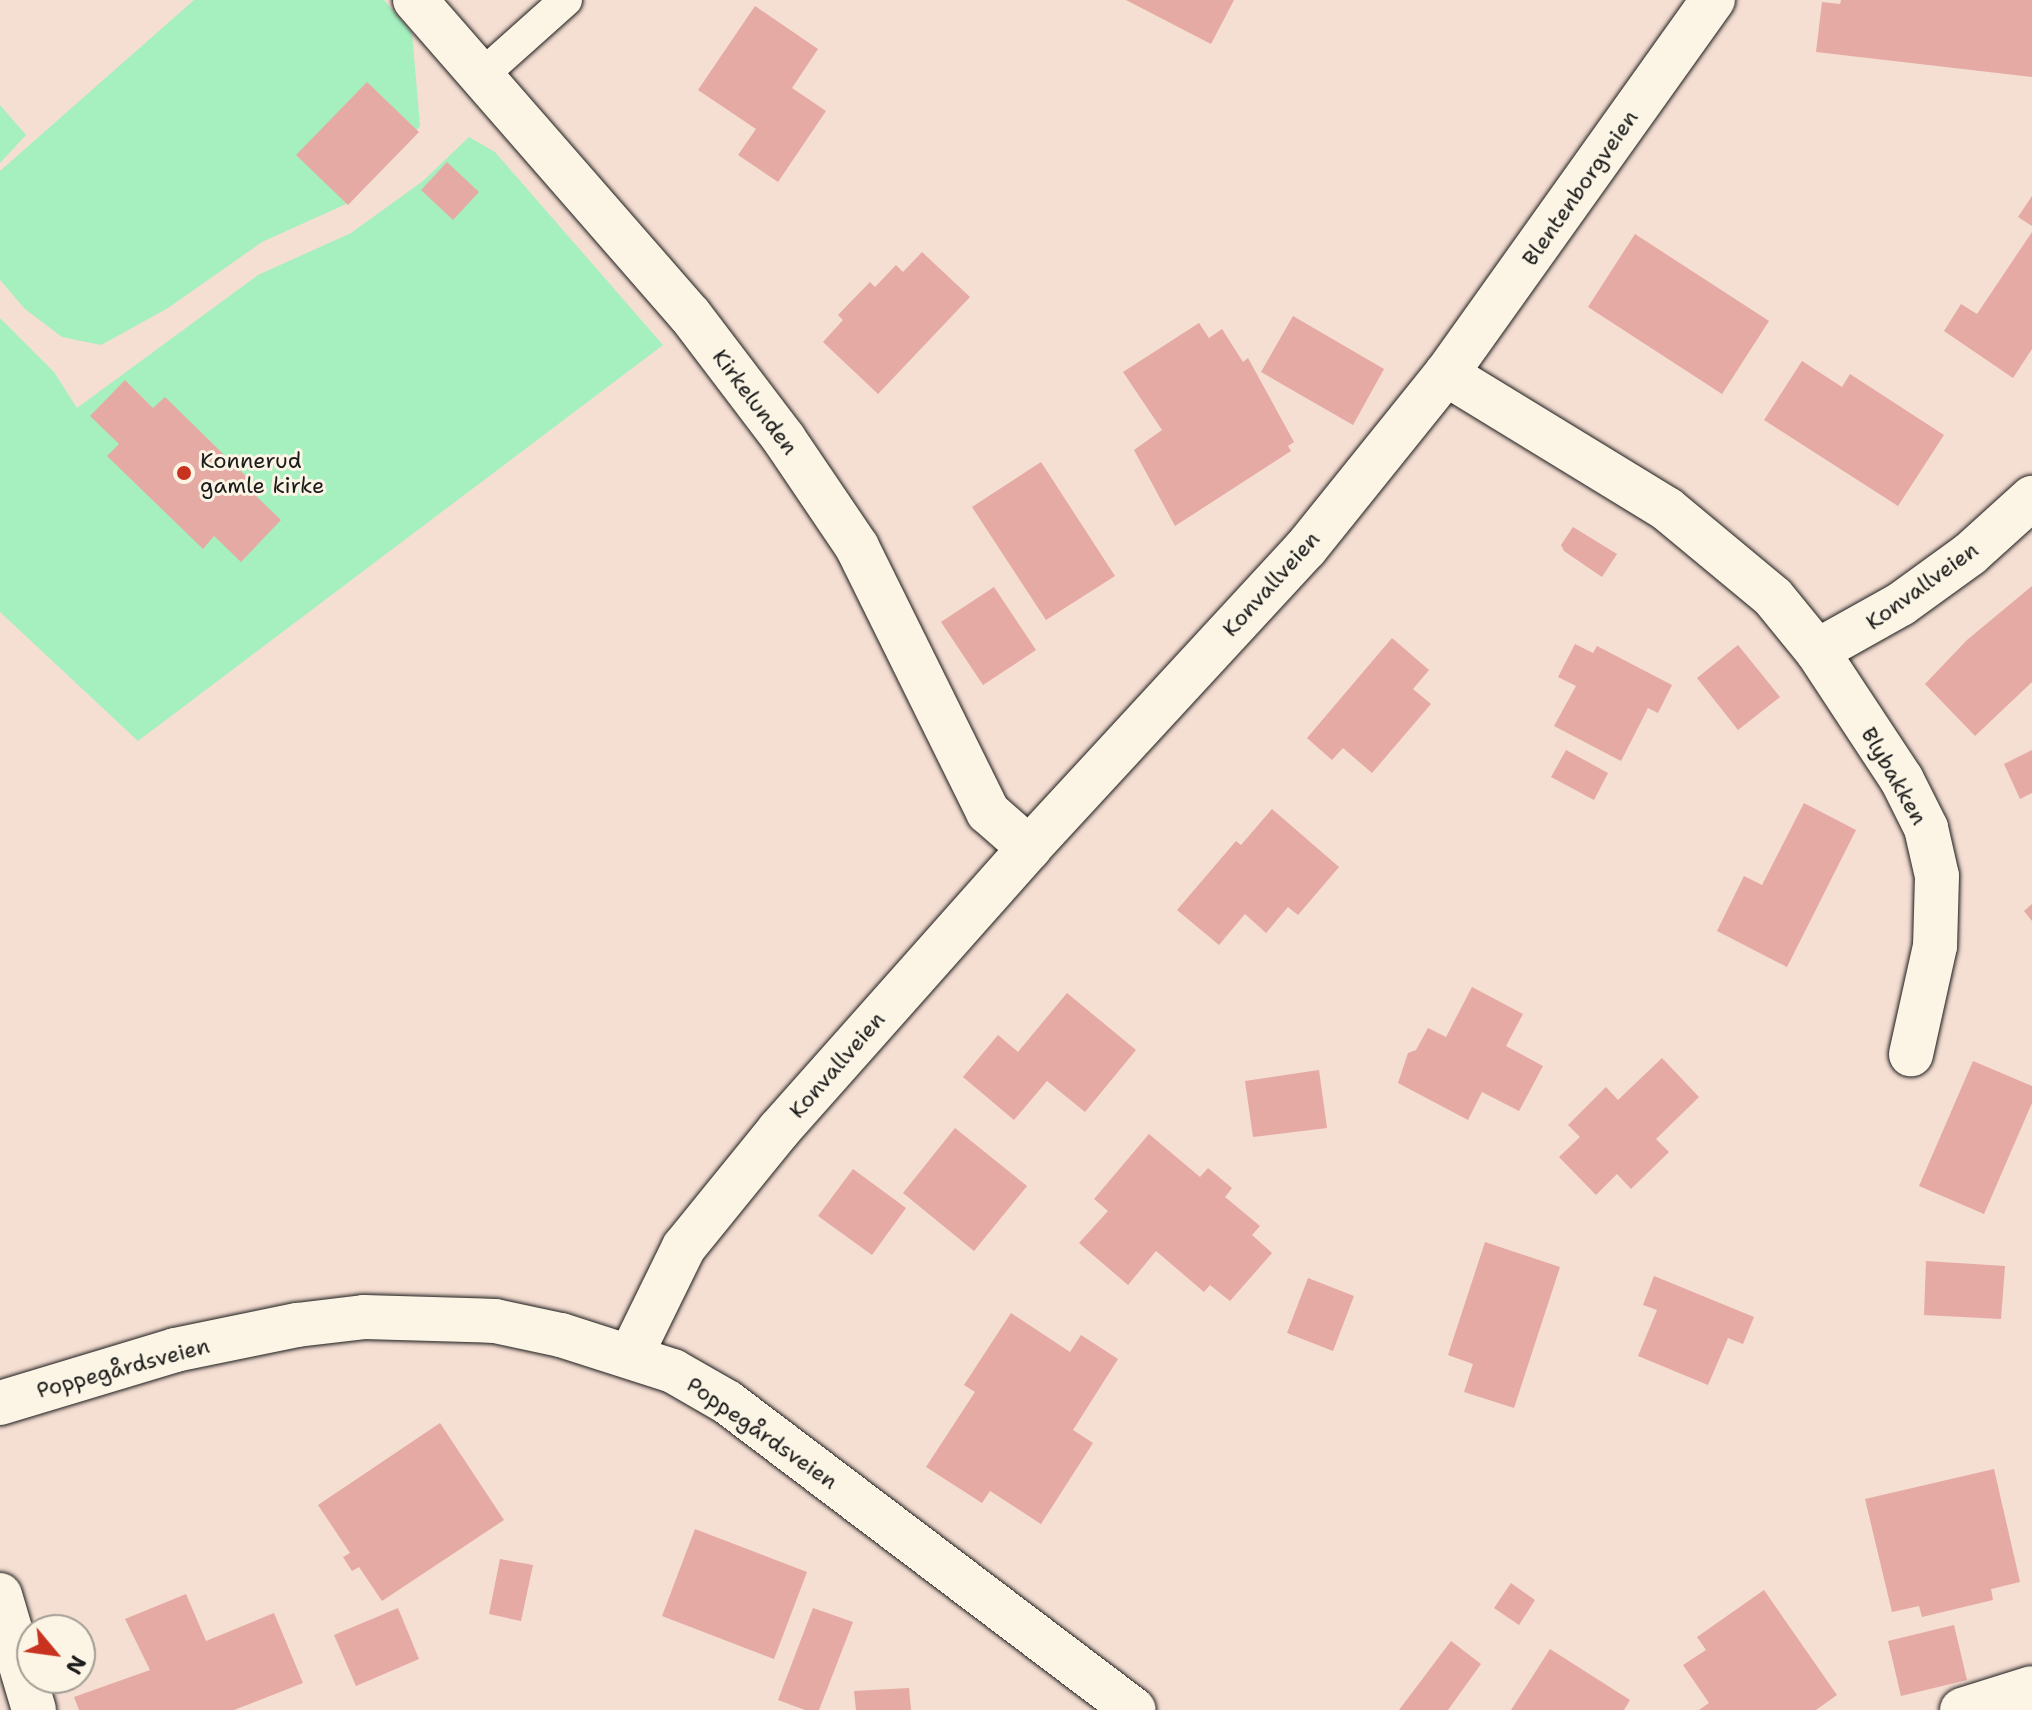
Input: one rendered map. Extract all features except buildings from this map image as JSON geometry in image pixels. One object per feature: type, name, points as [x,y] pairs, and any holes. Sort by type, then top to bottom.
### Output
[{"type":"street","name":"Kirkelunden","points":[[415,0],[690,315],[784,439],[857,547],[988,812],[1029,848]]},
{"type":"street","name":"Blentenborgveien","points":[[1446,374],[1713,0]]},
{"type":"street","points":[[1446,374],[1667,509],[1773,597],[1817,651]]},
{"type":"street","name":"Konvallveien","points":[[631,1355],[684,1247],[779,1130],[1029,848],[1306,548],[1446,374]]},
{"type":"street","name":"Konvallveien","points":[[1817,651],[1901,604],[1970,554],[2032,498]]},
{"type":"street","name":"Blybakken","points":[[1817,651],[1902,780],[1926,828],[1937,876],[1935,946],[1911,1054]]},
{"type":"street","name":"Poppegårdsveien","points":[[0,1403],[175,1350],[364,1317],[495,1321],[631,1355],[727,1402],[1134,1710]]},
{"type":"street","points":[[0,1595],[34,1710]]},
{"type":"street","points":[[1962,1710],[2032,1688]]},
{"type":"lane","points":[[481,76],[566,0]]},
{"type":"green space","points":[[194,0],[384,0],[412,33],[420,126],[346,204],[262,242],[168,308],[101,345],[62,337],[25,309],[0,280],[0,171]]},
{"type":"green space","points":[[0,105],[26,135],[0,163]]},
{"type":"green space","points":[[469,137],[495,152],[663,345],[138,741],[0,612],[0,318],[54,372],[77,408],[258,275],[351,233],[423,181]]},
{"type":"place","name":"Konnerud gamle kirke","points":[[184,473]]}]
